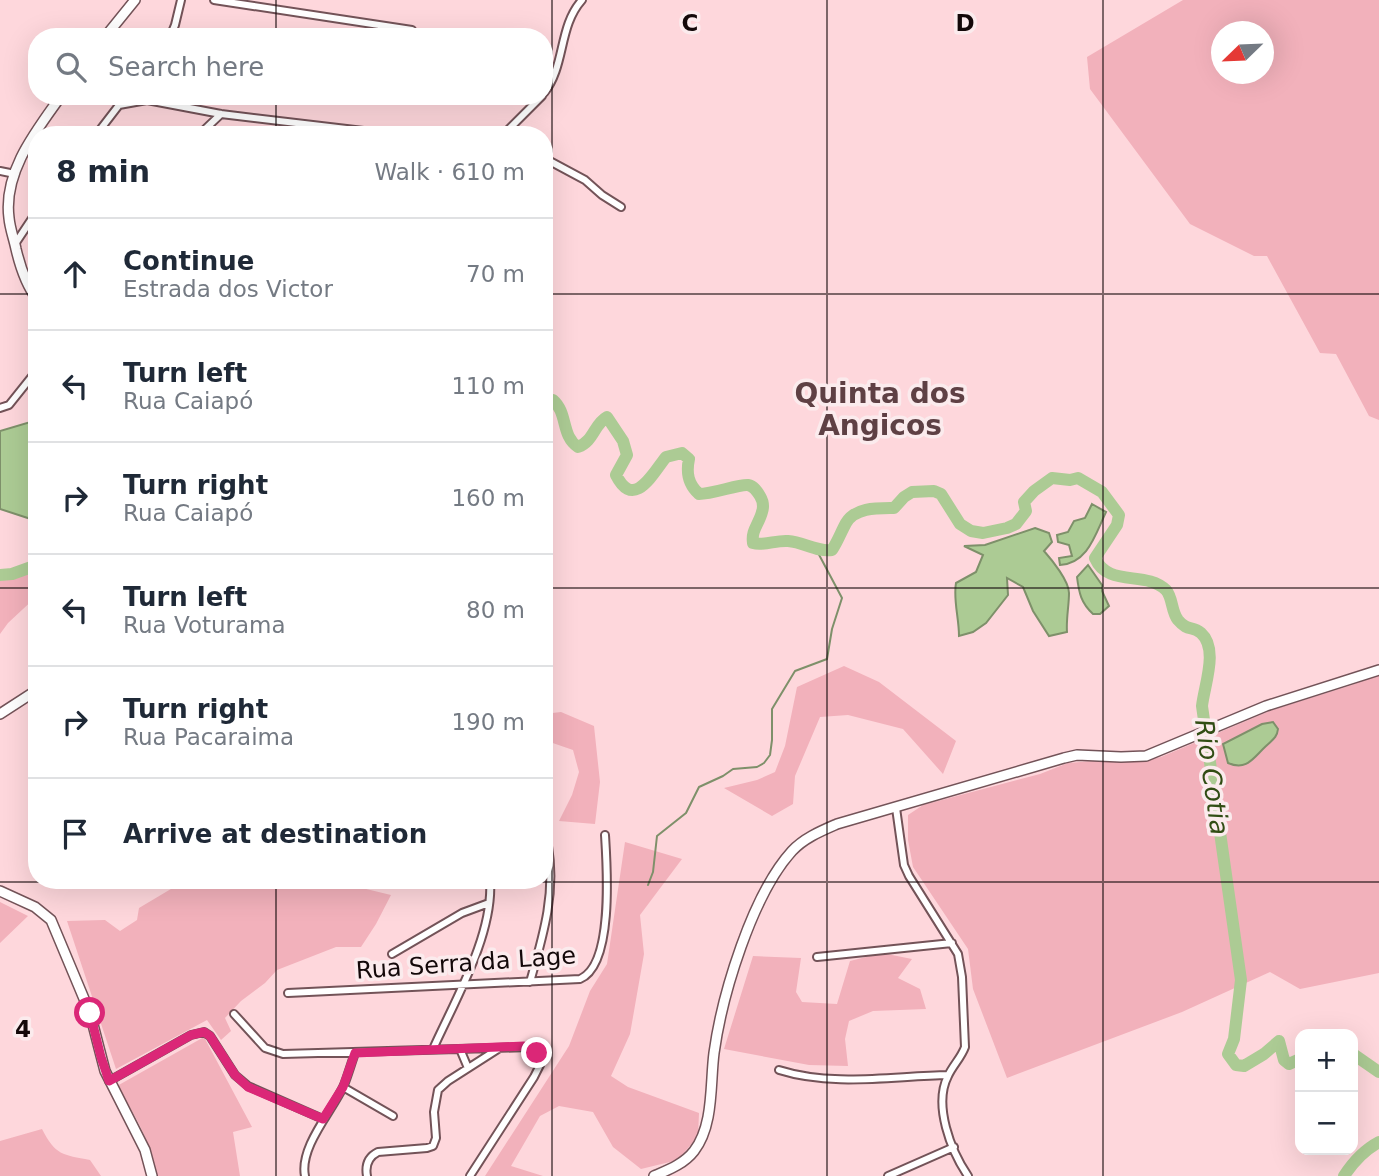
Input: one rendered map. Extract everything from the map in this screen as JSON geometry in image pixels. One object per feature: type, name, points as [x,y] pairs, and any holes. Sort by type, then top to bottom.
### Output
[{"type":"main road","points":[[113,28],[135,0]]},
{"type":"main road","points":[[40,126],[55,105]]},
{"type":"main road","points":[[28,143],[15,174],[8,216],[28,282]]},
{"type":"main road","points":[[654,1176],[680,1164],[694,1151],[701,1139],[709,1103],[718,1031],[728,989],[754,915],[775,875],[793,850],[817,833],[837,824],[1064,758],[1077,755],[1146,756],[1266,706],[1379,670]]},
{"type":"main road","points":[[0,714],[28,696]]},
{"type":"main road","points":[[0,891],[35,907],[51,920],[90,1013],[109,1081],[145,1150],[152,1176]]},
{"type":"street","points":[[174,28],[181,0]]},
{"type":"street","points":[[215,0],[399,28]]},
{"type":"street","points":[[553,76],[568,21],[582,0]]},
{"type":"street","points":[[103,126],[119,105]]},
{"type":"street","points":[[178,105],[220,114],[322,126]]},
{"type":"street","points":[[512,126],[533,105]]},
{"type":"street","points":[[208,126],[220,114]]},
{"type":"street","points":[[553,163],[585,180],[621,207]]},
{"type":"street","points":[[0,171],[15,174]]},
{"type":"street","points":[[15,244],[28,224]]},
{"type":"street","points":[[0,408],[9,405],[28,381]]},
{"type":"street","points":[[896,807],[904,865],[914,886],[953,943],[961,961],[966,1037],[961,1058],[948,1075],[943,1104],[954,1147],[968,1176]]},
{"type":"street","name":"Rua Serra da Lage","points":[[288,993],[530,982],[580,979],[587,976],[595,966],[605,924],[608,900],[605,835]]},
{"type":"street","points":[[433,1049],[476,952],[489,903],[490,889]]},
{"type":"street","points":[[530,982],[545,930],[550,889]]},
{"type":"street","points":[[392,954],[462,913],[489,903]]},
{"type":"street","points":[[817,957],[953,943]]},
{"type":"street","points":[[234,1014],[257,1041],[274,1052],[283,1054],[530,1047],[537,1053],[540,1065],[470,1176]]},
{"type":"street","points":[[109,1081],[191,1035],[204,1032],[210,1036],[235,1075],[248,1087],[323,1119]]},
{"type":"street","points":[[367,1176],[369,1159],[378,1152],[433,1146],[436,1138],[434,1112],[438,1090],[500,1048]]},
{"type":"street","points":[[460,1049],[468,1068]]},
{"type":"street","points":[[305,1176],[303,1168],[307,1156],[323,1119],[343,1087],[355,1053]]},
{"type":"street","points":[[779,1070],[799,1076],[831,1080],[948,1075]]},
{"type":"street","points":[[343,1087],[393,1116]]},
{"type":"street","points":[[888,1176],[954,1147]]},
{"type":"shaded area","points":[[1183,0],[1379,0],[1379,420],[1369,416],[1336,354],[1320,353],[1267,256],[1254,256],[1190,224],[1090,89],[1087,57]]},
{"type":"shaded area","points":[[28,423],[28,518],[0,509],[0,431]]},
{"type":"shaded area","points":[[1092,504],[1106,512],[1094,538],[1077,559],[1060,565],[1059,558],[1072,556],[1069,545],[1058,542],[1057,535],[1068,532],[1074,521],[1085,518]]},
{"type":"shaded area","points":[[1035,528],[1049,533],[1052,542],[1044,551],[1060,571],[1068,588],[1067,632],[1049,636],[1033,611],[1023,587],[1007,578],[1008,595],[986,623],[973,632],[959,636],[956,583],[976,572],[983,555],[964,546],[985,545]]},
{"type":"shaded area","points":[[1088,565],[1102,585],[1109,606],[1100,614],[1093,614],[1089,610],[1080,593],[1077,577]]},
{"type":"shaded area","points":[[28,571],[28,604],[0,634],[0,581]]},
{"type":"shaded area","points":[[844,666],[879,682],[956,741],[943,774],[903,729],[848,715],[820,717],[795,776],[793,804],[772,816],[724,788],[757,780],[775,772],[785,746],[797,687]]},
{"type":"shaded area","points":[[1379,674],[1379,973],[1300,989],[1270,972],[1182,1012],[1007,1078],[973,989],[968,949],[913,867],[908,840],[908,815],[923,805],[1040,774],[1068,763],[1142,761],[1161,757],[1272,710]]},
{"type":"shaded area","points":[[561,712],[594,726],[600,782],[595,824],[559,821],[572,795],[579,772],[573,750],[553,743],[553,713]]},
{"type":"shaded area","points":[[1273,722],[1278,729],[1277,735],[1253,759],[1240,765],[1228,763],[1223,744],[1262,724]]},
{"type":"shaded area","points":[[625,842],[682,859],[640,915],[644,954],[630,1034],[611,1076],[628,1087],[699,1113],[698,1136],[678,1160],[641,1169],[613,1147],[593,1112],[559,1106],[540,1116],[511,1166],[543,1176],[485,1176],[569,1046],[590,991],[607,964]]},
{"type":"shaded area","points":[[171,889],[366,889],[391,895],[361,947],[336,947],[277,970],[225,1018],[231,1031],[221,1040],[207,1020],[116,1069],[67,921],[105,920],[120,931],[137,920],[139,908]]},
{"type":"shaded area","points":[[0,902],[28,916],[0,943]]},
{"type":"shaded area","points":[[882,953],[912,959],[898,978],[920,989],[926,1009],[873,1011],[849,1021],[845,1039],[848,1066],[809,1065],[724,1049],[753,956],[801,958],[796,992],[802,1002],[837,1004],[850,961]]},
{"type":"shaded area","points":[[204,1037],[252,1127],[233,1132],[240,1176],[157,1176],[142,1129],[117,1086]]},
{"type":"shaded area","points":[[42,1129],[56,1149],[66,1155],[90,1160],[101,1176],[0,1176],[0,1141]]},
{"type":"waterway","name":"Rio Cotia","points":[[553,400],[561,411],[569,437],[578,447],[587,441],[607,417],[623,441],[627,455],[616,475],[630,490],[643,486],[666,457],[682,453],[689,459],[689,478],[699,494],[744,485],[752,486],[763,504],[753,534],[753,543],[757,544],[788,541],[821,550],[832,550],[846,523],[855,514],[867,510],[894,508],[912,492],[934,491],[941,494],[960,524],[971,531],[983,533],[1016,524],[1026,511],[1024,502],[1052,478],[1078,478],[1102,492],[1119,515],[1117,525],[1095,558],[1101,567],[1118,576],[1158,584],[1170,597],[1178,620],[1201,633],[1209,648],[1209,668],[1202,706],[1241,980],[1234,1039],[1228,1054],[1236,1065],[1244,1066],[1279,1041],[1284,1060],[1289,1064],[1295,1061]]},
{"type":"waterway","points":[[648,885],[653,872],[657,836],[686,813],[699,787],[733,769],[757,767],[764,763],[770,755],[772,709],[795,671],[827,659],[832,629],[842,598],[816,549]]},
{"type":"waterway","name":"Rio Cotia","points":[[0,575],[28,568]]},
{"type":"waterway","name":"Rio Cotia","points":[[1358,1057],[1379,1072]]},
{"type":"waterway","name":"Rio Cotia","points":[[1344,1176],[1359,1157],[1379,1142]]},
{"type":"district","name":"Quinta dos Angicos","points":[[880,409]]},
{"type":"route","points":[[90,1013],[109,1081],[191,1035],[204,1032],[210,1036],[235,1075],[248,1087],[323,1119],[343,1087],[355,1053],[524,1046],[537,1053]]}]
